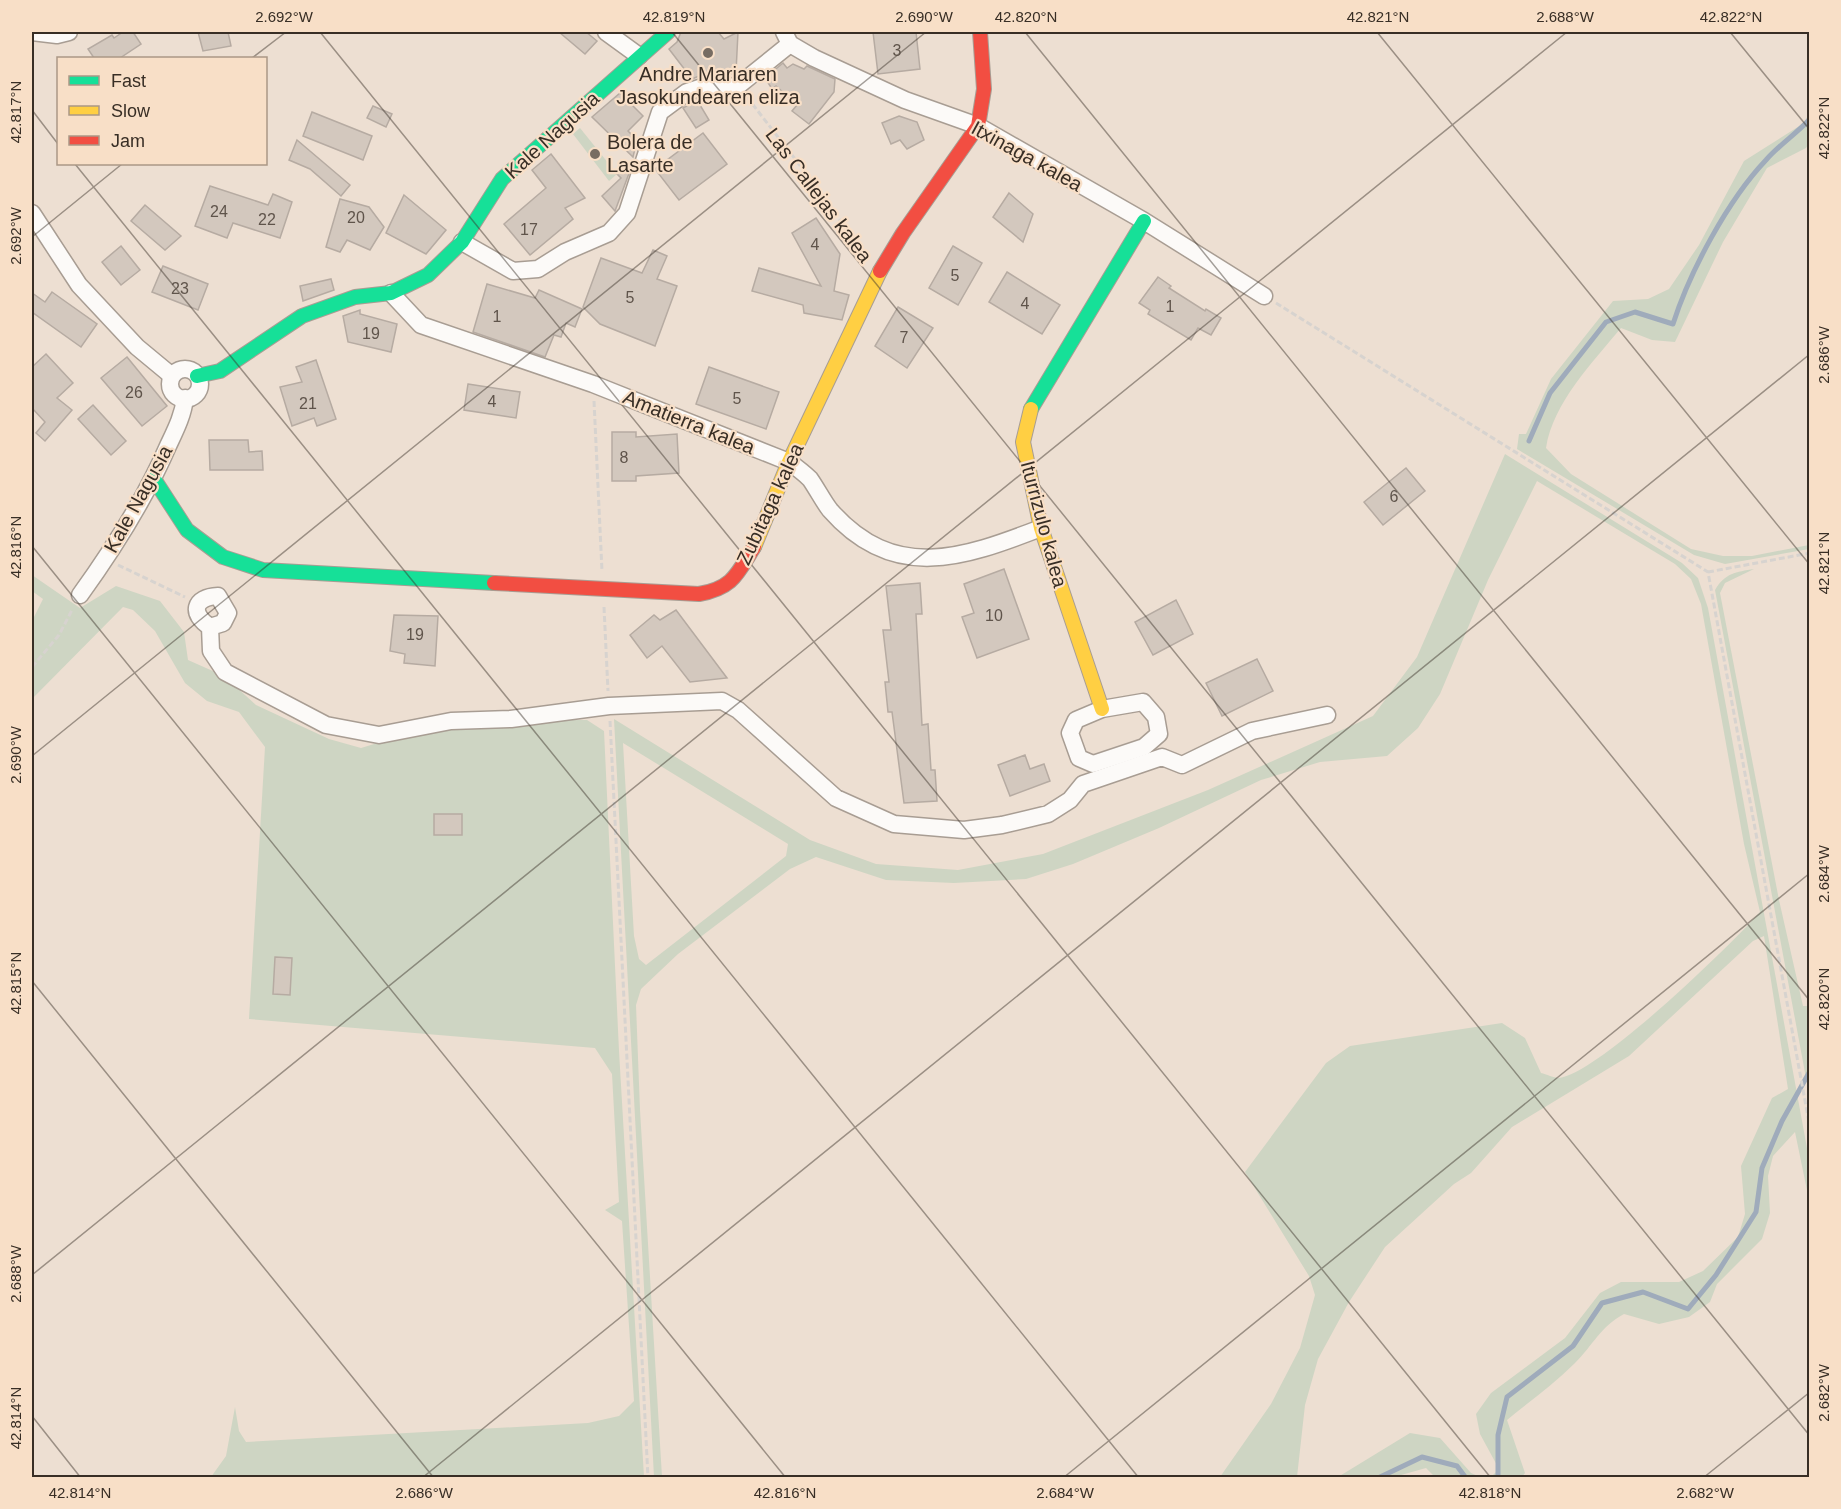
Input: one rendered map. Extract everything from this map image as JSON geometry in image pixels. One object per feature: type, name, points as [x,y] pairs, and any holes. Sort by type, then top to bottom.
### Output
[{"type":"street","points":[[32,32],[57,35],[69,32]]},
{"type":"street","points":[[606,32],[639,57]]},
{"type":"street","name":"Kale Nagusia","points":[[197,376],[220,371],[302,316],[355,297],[391,293],[428,275],[462,242],[502,178],[668,32]]},
{"type":"street","name":"Zubitaga kalea","points":[[154,479],[187,530],[223,557],[262,570],[699,594],[720,590],[734,580],[757,542],[789,462],[878,275],[903,233],[978,126],[984,89],[980,32]]},
{"type":"street","points":[[462,242],[513,271],[538,268],[566,252],[609,233],[627,213],[660,112],[687,92],[702,87],[724,88],[739,85],[787,38]]},
{"type":"street","name":"Itxinaga kalea","points":[[787,38],[814,58],[905,100],[978,126],[1144,221],[1264,296]]},
{"type":"street","points":[[32,213],[79,285],[137,347],[172,376]]},
{"type":"street","name":"Iturrizulo kalea","points":[[1102,709],[1041,528],[1023,442],[1032,406],[1144,221]]},
{"type":"street","name":"Amatierra kalea","points":[[391,293],[421,325],[593,384],[789,462],[809,478],[830,510],[855,533],[880,550],[918,558],[957,556],[1041,528]]},
{"type":"street","points":[[184,369],[197,376],[198,390],[185,398],[179,398],[172,391],[172,376],[184,369]]},
{"type":"street","name":"Kale Nagusia","points":[[80,595],[154,479],[183,412],[185,398]]},
{"type":"street","points":[[207,596],[218,596],[226,605],[228,613],[223,623],[210,627],[200,621],[196,610],[198,603],[207,596]]},
{"type":"street","points":[[210,627],[211,651],[225,672],[326,725],[379,735],[451,721],[511,719],[609,706],[722,701],[738,710],[836,798],[894,824],[964,830],[1002,825],[1048,814],[1070,800],[1083,783],[1162,757],[1182,765],[1252,730],[1327,715]]},
{"type":"street","points":[[1143,702],[1156,717],[1159,734],[1144,747],[1093,765],[1079,759],[1070,733],[1076,720],[1102,709],[1143,702]]},
{"type":"path","name":"Las Callejas kalea","points":[[739,85],[761,117],[816,186],[878,275]]},
{"type":"path","points":[[1264,296],[1708,572],[1809,553]]},
{"type":"path","points":[[593,384],[648,1478]]},
{"type":"path","points":[[105,559],[198,603]]},
{"type":"path","points":[[1708,572],[1809,1128]]},
{"type":"path","points":[[32,667],[59,635],[80,595]]},
{"type":"green space","points":[[1809,113],[1809,143],[1806,148],[1767,168],[1723,242],[1675,342],[1652,340],[1621,328],[1586,369],[1565,399],[1550,431],[1546,448],[1571,474],[1691,549],[1723,556],[1752,556],[1809,545],[1809,549],[1725,564],[1694,555],[1517,449],[1519,434],[1526,434],[1551,379],[1613,301],[1648,299],[1669,289],[1699,245],[1744,161],[1804,123]]},
{"type":"green space","name":"Bolera de Lasarte","points":[[580,128],[617,174],[609,181],[573,134]]},
{"type":"green space","points":[[1505,454],[1682,563],[1698,578],[1708,608],[1809,1159],[1809,1200],[1795,1132],[1773,1156],[1768,1176],[1770,1213],[1762,1239],[1717,1284],[1710,1302],[1689,1317],[1659,1324],[1624,1314],[1609,1324],[1567,1371],[1507,1420],[1525,1473],[1522,1477],[1491,1477],[1499,1469],[1480,1434],[1476,1414],[1491,1393],[1565,1338],[1600,1293],[1621,1282],[1679,1282],[1703,1271],[1738,1237],[1745,1214],[1741,1166],[1772,1098],[1788,1089],[1764,936],[1753,941],[1629,1056],[1512,1127],[1471,1173],[1454,1184],[1385,1247],[1349,1302],[1318,1359],[1305,1405],[1297,1477],[1220,1477],[1271,1404],[1300,1348],[1315,1295],[1309,1276],[1245,1172],[1326,1063],[1350,1046],[1502,1023],[1525,1038],[1541,1073],[1559,1078],[1578,1071],[1632,1032],[1722,952],[1760,912],[1744,844],[1701,604],[1691,579],[1675,564],[1537,481],[1488,580],[1440,694],[1418,728],[1387,756],[1320,762],[1261,780],[1159,828],[1073,864],[1026,879],[954,883],[886,880],[816,857],[790,869],[678,954],[641,989],[636,1005],[640,1110],[662,1477],[654,1477],[614,719],[810,840],[876,864],[958,870],[1043,854],[1208,790],[1373,716],[1417,657]],"holes":[[[623,743],[788,844],[786,856],[646,965],[639,959],[634,936]]]},
{"type":"green space","points":[[1754,569],[1725,583],[1720,593],[1779,900],[1803,1006],[1809,1006],[1809,1094],[1715,590],[1723,580],[1736,572]]},
{"type":"green space","points":[[32,575],[80,608],[116,586],[160,601],[184,632],[188,660],[224,676],[256,705],[329,739],[361,748],[407,734],[539,720],[587,720],[604,731],[619,1051],[644,1477],[211,1477],[226,1456],[235,1407],[239,1431],[246,1442],[588,1423],[619,1416],[634,1401],[622,1221],[605,1210],[619,1202],[612,1074],[595,1048],[249,1019],[265,747],[239,712],[207,701],[185,683],[155,631],[133,610],[123,607],[32,699],[32,621],[43,599],[32,591]]},
{"type":"green space","points":[[1410,1433],[1440,1438],[1471,1473],[1480,1477],[1435,1477],[1426,1468],[1394,1477],[1338,1477]]},
{"type":"building","points":[[123,32],[133,32],[141,44],[122,57],[93,57],[88,49],[112,35],[114,38]]},
{"type":"building","points":[[198,32],[228,32],[231,46],[203,51]]},
{"type":"building","points":[[559,32],[586,32],[597,41],[585,54]]},
{"type":"building","name":"Andre Mariaren Jasokundearen eliza","points":[[681,32],[718,32],[724,39],[738,32],[736,72],[723,77],[706,73],[692,79],[669,49],[677,42]]},
{"type":"building","points":[[873,32],[916,32],[920,69],[878,74]]},
{"type":"building","points":[[783,63],[787,68],[793,64],[804,69],[807,66],[835,79],[834,92],[809,124],[792,111],[797,105],[776,86],[772,89],[765,78]]},
{"type":"building","points":[[620,93],[643,116],[628,131],[637,140],[633,157],[592,117]]},
{"type":"building","points":[[697,100],[709,120],[696,128],[683,108]]},
{"type":"building","points":[[373,106],[392,114],[386,127],[367,118]]},
{"type":"building","points":[[312,112],[372,136],[363,160],[303,136]]},
{"type":"building","points":[[899,116],[917,122],[924,140],[907,149],[900,140],[891,144],[882,123]]},
{"type":"building","points":[[703,133],[727,164],[679,200],[655,169]]},
{"type":"building","points":[[297,140],[350,185],[341,196],[310,169],[289,160]]},
{"type":"building","points":[[551,154],[585,198],[565,208],[573,219],[530,255],[504,224],[546,188],[532,170]]},
{"type":"building","points":[[619,165],[631,168],[615,211],[602,196],[621,178],[617,174]]},
{"type":"building","points":[[210,186],[268,205],[273,194],[292,202],[280,238],[233,223],[227,238],[195,226]]},
{"type":"building","points":[[1009,193],[1033,214],[1023,242],[993,217]]},
{"type":"building","points":[[404,195],[446,230],[426,254],[386,233]]},
{"type":"building","points":[[340,199],[369,207],[384,227],[370,250],[347,240],[340,252],[326,247]]},
{"type":"building","points":[[145,205],[181,236],[165,250],[131,221]]},
{"type":"building","points":[[816,218],[840,254],[834,291],[849,295],[842,320],[804,313],[803,305],[752,291],[759,268],[821,286],[792,233]]},
{"type":"building","points":[[121,246],[140,270],[121,285],[102,262]]},
{"type":"building","points":[[953,246],[982,263],[958,305],[929,288]]},
{"type":"building","points":[[653,250],[667,256],[657,279],[677,286],[655,346],[600,324],[583,307],[601,258],[642,273]]},
{"type":"building","points":[[163,266],[208,284],[198,310],[152,292]]},
{"type":"building","points":[[1007,272],[1060,305],[1042,334],[989,302]]},
{"type":"building","points":[[1158,277],[1171,286],[1169,288],[1205,311],[1206,309],[1221,318],[1211,335],[1198,328],[1191,340],[1148,314],[1150,310],[1139,303]]},
{"type":"building","points":[[331,279],[334,290],[303,301],[300,286]]},
{"type":"building","points":[[487,284],[535,298],[539,290],[582,309],[575,327],[566,323],[561,337],[554,335],[545,357],[473,332]]},
{"type":"building","points":[[52,292],[97,324],[81,347],[32,312],[32,293],[45,302]]},
{"type":"building","points":[[898,307],[933,328],[907,368],[875,346]]},
{"type":"building","points":[[360,310],[360,314],[397,324],[391,352],[348,342],[343,316]]},
{"type":"building","points":[[46,354],[73,383],[57,398],[72,410],[45,441],[36,433],[45,422],[32,408],[32,367]]},
{"type":"building","points":[[127,357],[167,406],[142,426],[101,378]]},
{"type":"building","points":[[316,360],[336,419],[317,426],[314,418],[292,426],[280,387],[302,382],[296,367]]},
{"type":"building","points":[[709,367],[779,392],[766,429],[696,404]]},
{"type":"building","points":[[468,384],[520,392],[516,418],[464,410]]},
{"type":"building","points":[[93,405],[126,441],[111,455],[78,419]]},
{"type":"building","points":[[612,432],[636,432],[636,437],[677,434],[679,473],[636,476],[636,481],[612,481]]},
{"type":"building","points":[[209,440],[248,440],[249,452],[262,451],[263,470],[210,470]]},
{"type":"building","points":[[1406,468],[1425,491],[1383,525],[1364,502]]},
{"type":"building","points":[[1004,569],[1029,639],[977,658],[962,617],[974,613],[964,584]]},
{"type":"building","points":[[920,583],[922,614],[916,614],[922,725],[928,724],[931,770],[935,770],[937,801],[904,803],[892,712],[888,712],[885,682],[889,682],[883,630],[891,630],[886,586]]},
{"type":"building","points":[[1176,600],[1193,634],[1153,655],[1135,622]]},
{"type":"building","points":[[676,610],[727,678],[690,682],[662,646],[647,658],[630,635],[654,615],[660,620]]},
{"type":"building","points":[[394,615],[438,616],[435,666],[404,663],[405,654],[390,651]]},
{"type":"building","points":[[1257,659],[1273,691],[1222,716],[1206,683]]},
{"type":"building","points":[[1025,755],[1030,769],[1044,764],[1050,781],[1010,796],[998,765]]},
{"type":"building","points":[[434,814],[462,814],[462,835],[434,835]]},
{"type":"building","points":[[275,957],[292,958],[290,995],[273,994]]},
{"type":"waterway","points":[[1529,441],[1550,393],[1606,322],[1635,312],[1673,324],[1689,282],[1724,215],[1752,176],[1810,119]]},
{"type":"waterway","points":[[1498,1478],[1498,1435],[1507,1397],[1573,1346],[1602,1303],[1643,1292],[1688,1309],[1716,1275],[1756,1212],[1762,1168],[1782,1121],[1810,1071]]},
{"type":"waterway","points":[[1378,1478],[1422,1457],[1457,1466],[1466,1478]]},
{"type":"traffic: fast","points":[[197,376],[220,371],[302,316],[355,297],[391,293],[428,275],[462,242],[502,179],[668,32]]},
{"type":"traffic: fast","points":[[1031,409],[1144,221]]},
{"type":"traffic: fast","points":[[154,479],[187,530],[223,557],[263,570],[494,583]]},
{"type":"traffic: slow","points":[[754,547],[789,462],[880,271]]},
{"type":"traffic: slow","points":[[1031,409],[1023,442],[1041,528],[1102,709]]},
{"type":"traffic: jam","points":[[880,271],[903,233],[978,126],[984,89],[980,32]]},
{"type":"traffic: jam","points":[[494,583],[699,594],[727,584],[738,572],[754,547]]},
{"type":"place","name":"Andre Mariaren Jasokundearen eliza","points":[[708,53]]},
{"type":"place","name":"Bolera de Lasarte","points":[[595,154]]}]
